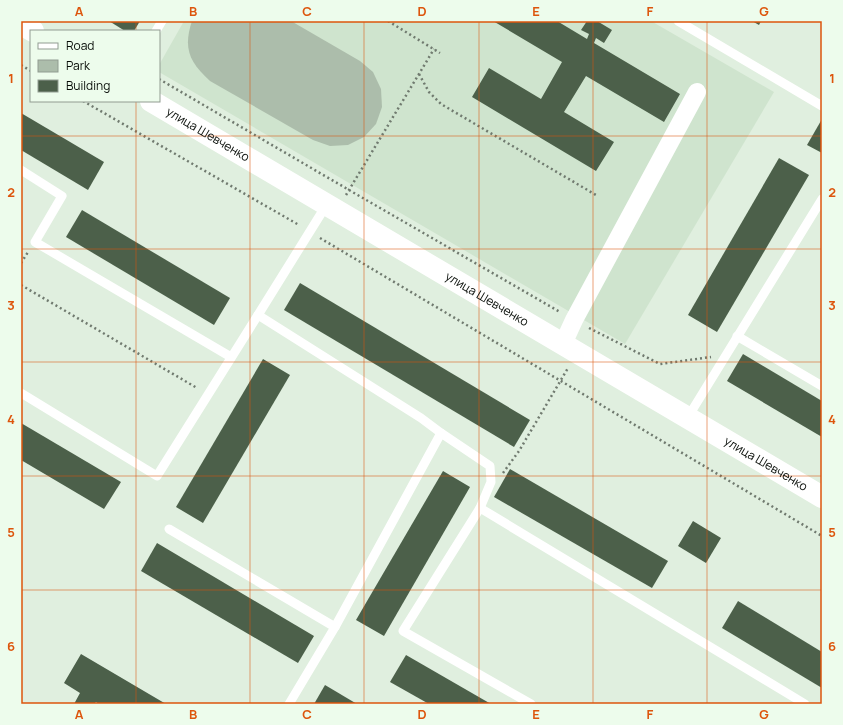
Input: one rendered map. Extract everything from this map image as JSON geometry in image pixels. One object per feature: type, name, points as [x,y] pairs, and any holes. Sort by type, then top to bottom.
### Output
[{"type":"street","points":[[21,24],[31,30]]},
{"type":"street","points":[[570,348],[574,320],[697,92]]},
{"type":"street","name":"улица Шевченко","points":[[153,102],[336,201],[570,348],[822,497]]},
{"type":"lane","points":[[157,30],[162,21]]},
{"type":"lane","points":[[678,21],[822,106]]},
{"type":"lane","points":[[21,170],[62,196],[35,242],[231,358]]},
{"type":"lane","points":[[688,418],[736,336],[822,199]]},
{"type":"lane","points":[[21,393],[157,476],[310,232],[336,201]]},
{"type":"lane","points":[[258,315],[421,418],[490,466],[491,482],[480,508],[403,631],[531,704]]},
{"type":"lane","points":[[736,336],[822,386]]},
{"type":"lane","points":[[289,704],[335,627],[441,433]]},
{"type":"lane","points":[[480,508],[805,704]]},
{"type":"lane","points":[[169,529],[335,627]]},
{"type":"path","points":[[388,21],[440,53]]},
{"type":"path","points":[[336,201],[349,190],[434,49]]},
{"type":"path","points":[[21,65],[30,70]]},
{"type":"path","points":[[419,74],[429,92],[441,104],[596,195]]},
{"type":"path","points":[[160,80],[574,320],[660,364],[725,355]]},
{"type":"path","points":[[85,102],[310,232],[822,536]]},
{"type":"path","points":[[21,285],[208,395]]},
{"type":"path","points":[[491,482],[503,472],[519,451],[561,381],[570,348]]},
{"type":"shaded area","points":[[184,21],[651,21],[774,92],[625,344],[160,73],[160,63]]},
{"type":"green space","points":[[192,21],[291,21],[360,61],[373,72],[381,89],[382,107],[376,124],[364,137],[348,145],[330,146],[313,140],[210,81],[197,67],[190,54],[188,39]]},
{"type":"building","points":[[109,21],[140,21],[135,30],[123,30]]},
{"type":"building","points":[[493,21],[557,21],[587,39],[589,34],[581,30],[587,21],[597,21],[612,30],[604,43],[596,38],[594,43],[680,94],[664,122],[586,76],[564,112],[614,142],[596,171],[472,97],[489,68],[541,99],[562,62]]},
{"type":"building","points":[[752,21],[761,21],[759,25]]},
{"type":"building","points":[[21,113],[104,162],[88,190],[21,150]]},
{"type":"building","points":[[822,119],[822,153],[807,145]]},
{"type":"building","points":[[779,158],[809,175],[717,332],[688,315]]},
{"type":"building","points":[[82,210],[230,298],[214,325],[66,237]]},
{"type":"building","points":[[300,283],[530,420],[514,447],[284,310]]},
{"type":"building","points":[[743,354],[822,401],[822,437],[727,381]]},
{"type":"building","points":[[263,359],[290,375],[203,523],[176,507]]},
{"type":"building","points":[[21,423],[121,482],[104,509],[21,460]]},
{"type":"building","points":[[510,469],[668,561],[652,588],[494,497]]},
{"type":"building","points":[[443,471],[470,487],[384,636],[356,620]]},
{"type":"building","points":[[693,521],[721,538],[706,563],[678,546]]},
{"type":"building","points":[[157,543],[314,636],[298,663],[141,571]]},
{"type":"building","points":[[738,601],[822,652],[822,688],[722,628]]},
{"type":"building","points":[[81,654],[166,704],[99,704],[96,702],[94,704],[74,704],[80,693],[64,683]]},
{"type":"building","points":[[406,655],[491,704],[429,704],[390,682]]},
{"type":"building","points":[[325,685],[357,704],[314,704]]}]
